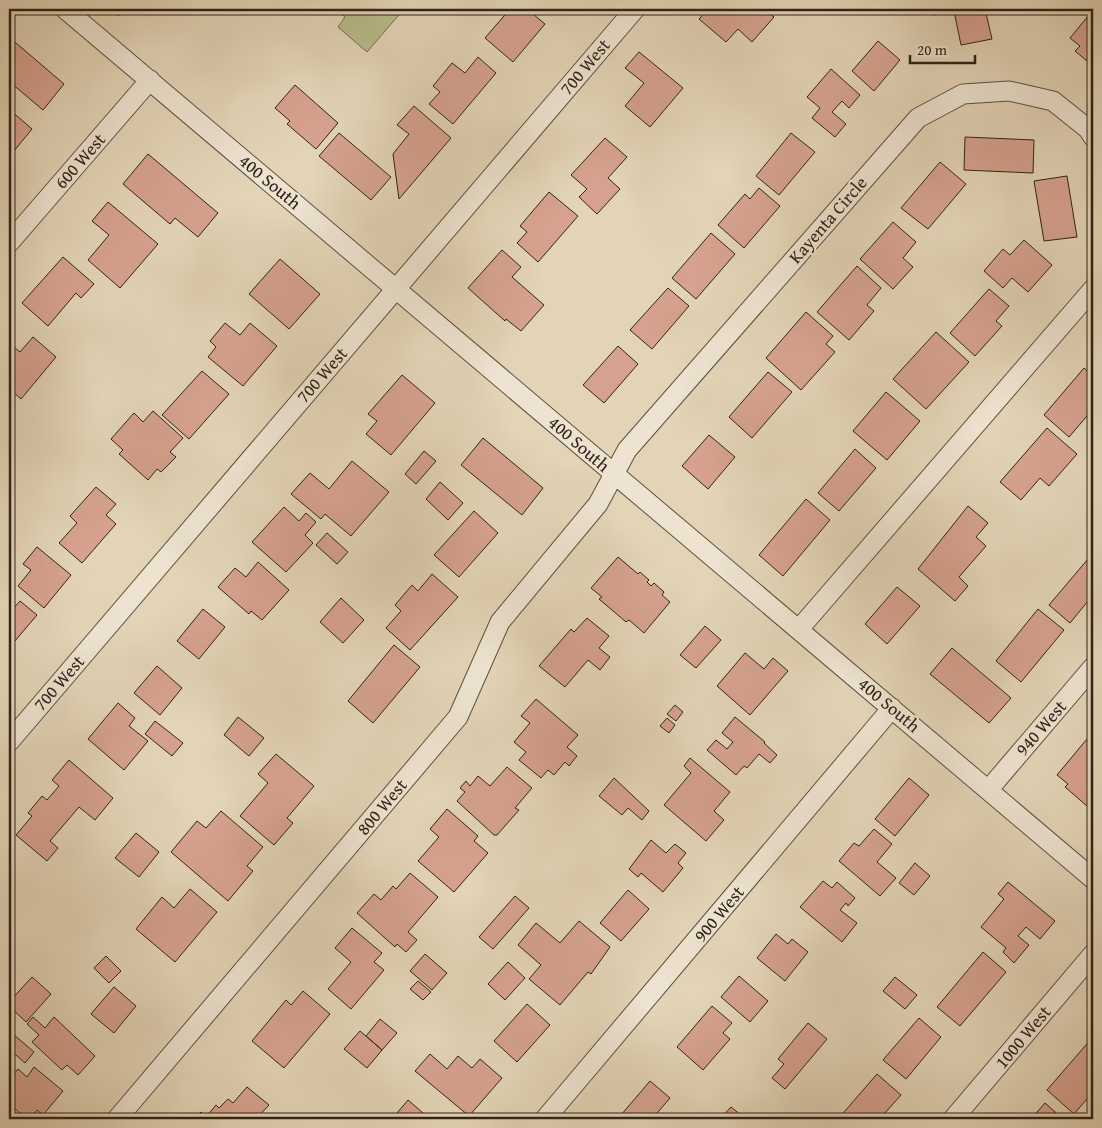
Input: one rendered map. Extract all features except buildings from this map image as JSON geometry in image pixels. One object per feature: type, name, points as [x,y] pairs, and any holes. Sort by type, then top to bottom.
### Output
[{"type":"street","name":"400 South","points":[[65,9],[1093,879]]},
{"type":"street","name":"700 West","points":[[9,742],[635,9]]},
{"type":"street","name":"600 West","points":[[9,243],[150,80]]},
{"type":"street","name":"Kayenta Circle","points":[[614,473],[627,450],[918,118],[964,94],[1009,91],[1052,101],[1088,129],[1093,137]]},
{"type":"street","points":[[799,629],[1093,288]]},
{"type":"street","name":"800 West","points":[[117,1119],[458,717],[500,622],[598,504],[614,473]]},
{"type":"street","name":"940 West","points":[[988,789],[1093,667]]},
{"type":"street","name":"900 West","points":[[545,1119],[892,708]]},
{"type":"street","name":"1000 West","points":[[953,1119],[1093,954]]},
{"type":"path","points":[[117,15],[123,9]]},
{"type":"green space","points":[[335,9],[404,9],[367,52],[338,27],[345,17]]}]
